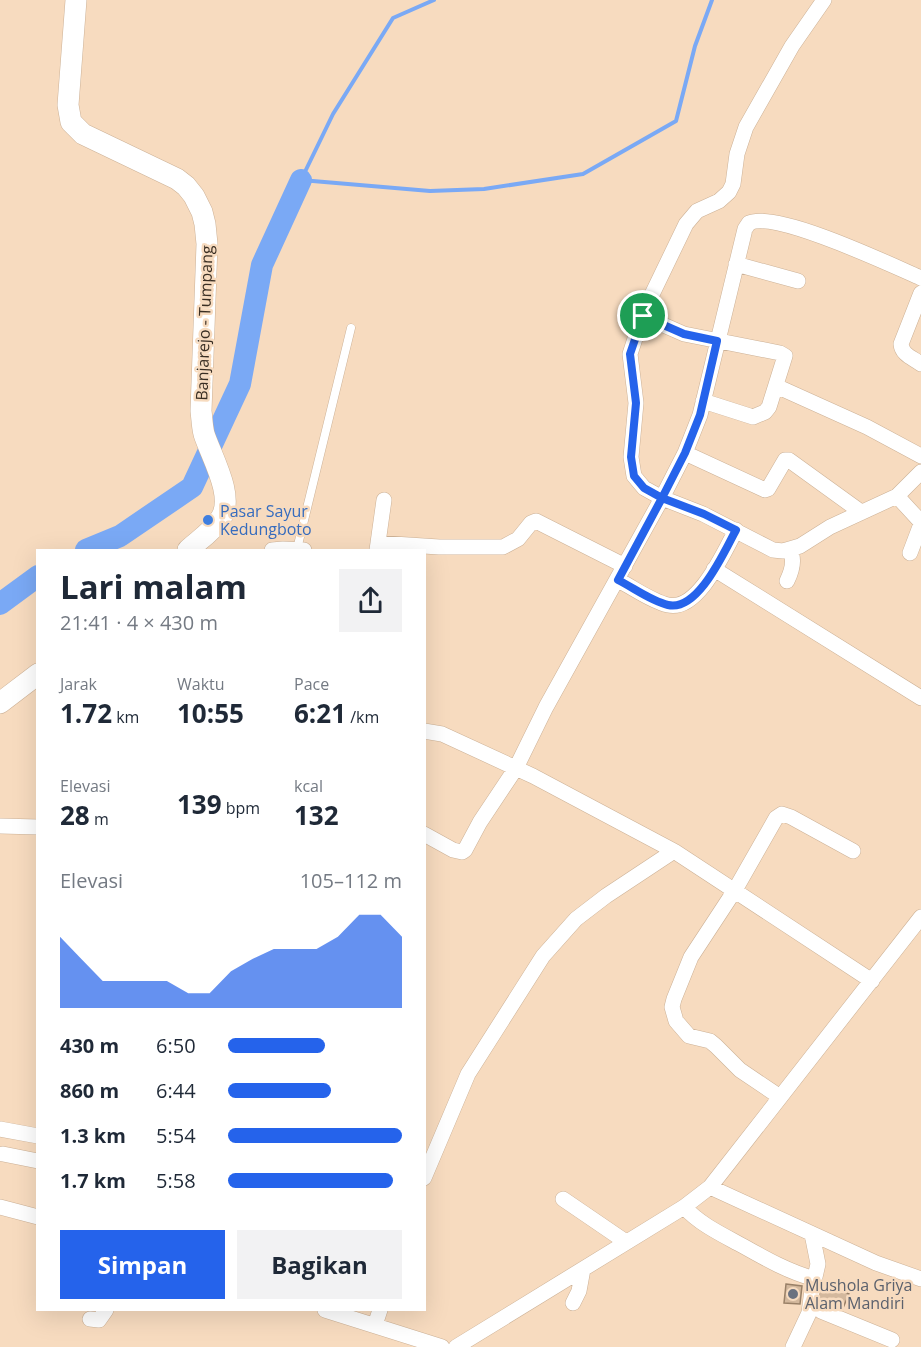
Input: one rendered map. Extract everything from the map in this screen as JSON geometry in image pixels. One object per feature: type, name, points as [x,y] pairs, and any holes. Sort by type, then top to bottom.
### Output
[{"type":"main road","name":"Banjarejo - Tumpang","points":[[76,0],[68,105],[71,122],[83,134],[177,179],[194,196],[204,218],[208,266],[200,388],[203,431],[224,487],[225,507],[216,525],[189,549]]},
{"type":"main road","points":[[0,703],[36,676]]},
{"type":"street","points":[[824,0],[792,46],[746,127],[737,154],[733,184],[729,192],[719,201],[692,215],[643,316],[630,354],[636,403],[631,457],[634,476],[644,488],[662,498],[736,530],[773,550],[790,550],[861,512],[897,496],[921,472]]},
{"type":"street","points":[[426,835],[453,850],[463,851],[516,768],[546,707],[662,498],[698,421],[748,223],[760,220],[780,223],[836,242],[921,278]]},
{"type":"street","points":[[736,264],[798,280]]},
{"type":"street","points":[[921,293],[901,344],[906,355],[921,364]]},
{"type":"street","points":[[643,316],[684,334],[780,353],[785,356],[769,407],[758,416],[753,417],[703,401]]},
{"type":"street","points":[[776,386],[867,427],[921,456]]},
{"type":"street","points":[[685,453],[765,490],[768,489],[785,460],[789,460],[861,512]]},
{"type":"street","points":[[897,496],[921,524],[910,554]]},
{"type":"street","points":[[384,500],[378,547],[503,548],[518,539],[531,523],[536,521],[625,566]]},
{"type":"street","points":[[618,580],[661,603],[670,606],[680,605],[692,599],[714,569],[736,530]]},
{"type":"street","points":[[787,580],[792,566],[790,550]]},
{"type":"street","points":[[714,569],[921,698]]},
{"type":"street","points":[[426,731],[442,734],[516,768],[674,851],[872,981]]},
{"type":"street","points":[[780,1097],[740,1070],[710,1041],[689,1036],[676,1021],[673,1012],[674,999],[691,957],[735,890],[776,818],[782,814],[791,817],[853,851]]},
{"type":"street","points":[[0,826],[36,827]]},
{"type":"street","points":[[426,1173],[468,1074],[543,956],[576,919],[674,851]]},
{"type":"street","points":[[456,1347],[684,1207],[710,1187],[872,981],[916,933],[921,917]]},
{"type":"street","points":[[0,1129],[36,1136]]},
{"type":"street","points":[[3,1154],[36,1161]]},
{"type":"street","points":[[710,1187],[876,1263],[921,1280]]},
{"type":"street","points":[[563,1199],[626,1242]]},
{"type":"street","points":[[0,1207],[36,1216]]},
{"type":"street","points":[[684,1207],[717,1233],[780,1267],[815,1280]]},
{"type":"street","points":[[794,1347],[812,1303],[811,1296],[818,1260],[812,1234]]},
{"type":"street","points":[[573,1303],[579,1291],[583,1269]]},
{"type":"street","points":[[812,1303],[821,1311],[892,1340]]},
{"type":"street","points":[[90,1319],[99,1320],[105,1311]]},
{"type":"street","points":[[328,1311],[442,1347]]},
{"type":"street","points":[[375,1325],[380,1311]]},
{"type":"lane","points":[[301,549],[351,328]]},
{"type":"building","points":[[823,1282],[849,1294],[840,1315],[814,1303]]},
{"type":"building","name":"Mushola Griya Alam Mandiri","points":[[786,1284],[802,1286],[800,1304],[784,1303]]},
{"type":"waterway","points":[[434,0],[393,18],[333,114],[301,180],[430,191],[484,189],[583,174],[676,121],[695,46],[712,0]]},
{"type":"waterway","points":[[88,549],[120,536],[192,487],[240,384],[262,265],[301,180]]},
{"type":"waterway","points":[[0,604],[36,577]]},
{"type":"place","name":"Pasar Sayur Kedungboto","points":[[208,520]]},
{"type":"place","name":"Mushola Griya Alam Mandiri","points":[[793,1294]]},
{"type":"route","points":[[643,316],[630,354],[636,403],[631,457],[634,476],[644,488],[662,498],[618,580],[661,603],[670,606],[680,605],[692,599],[709,578],[736,530],[704,514],[662,498],[685,453],[700,415],[717,341],[684,334],[643,316]]}]
